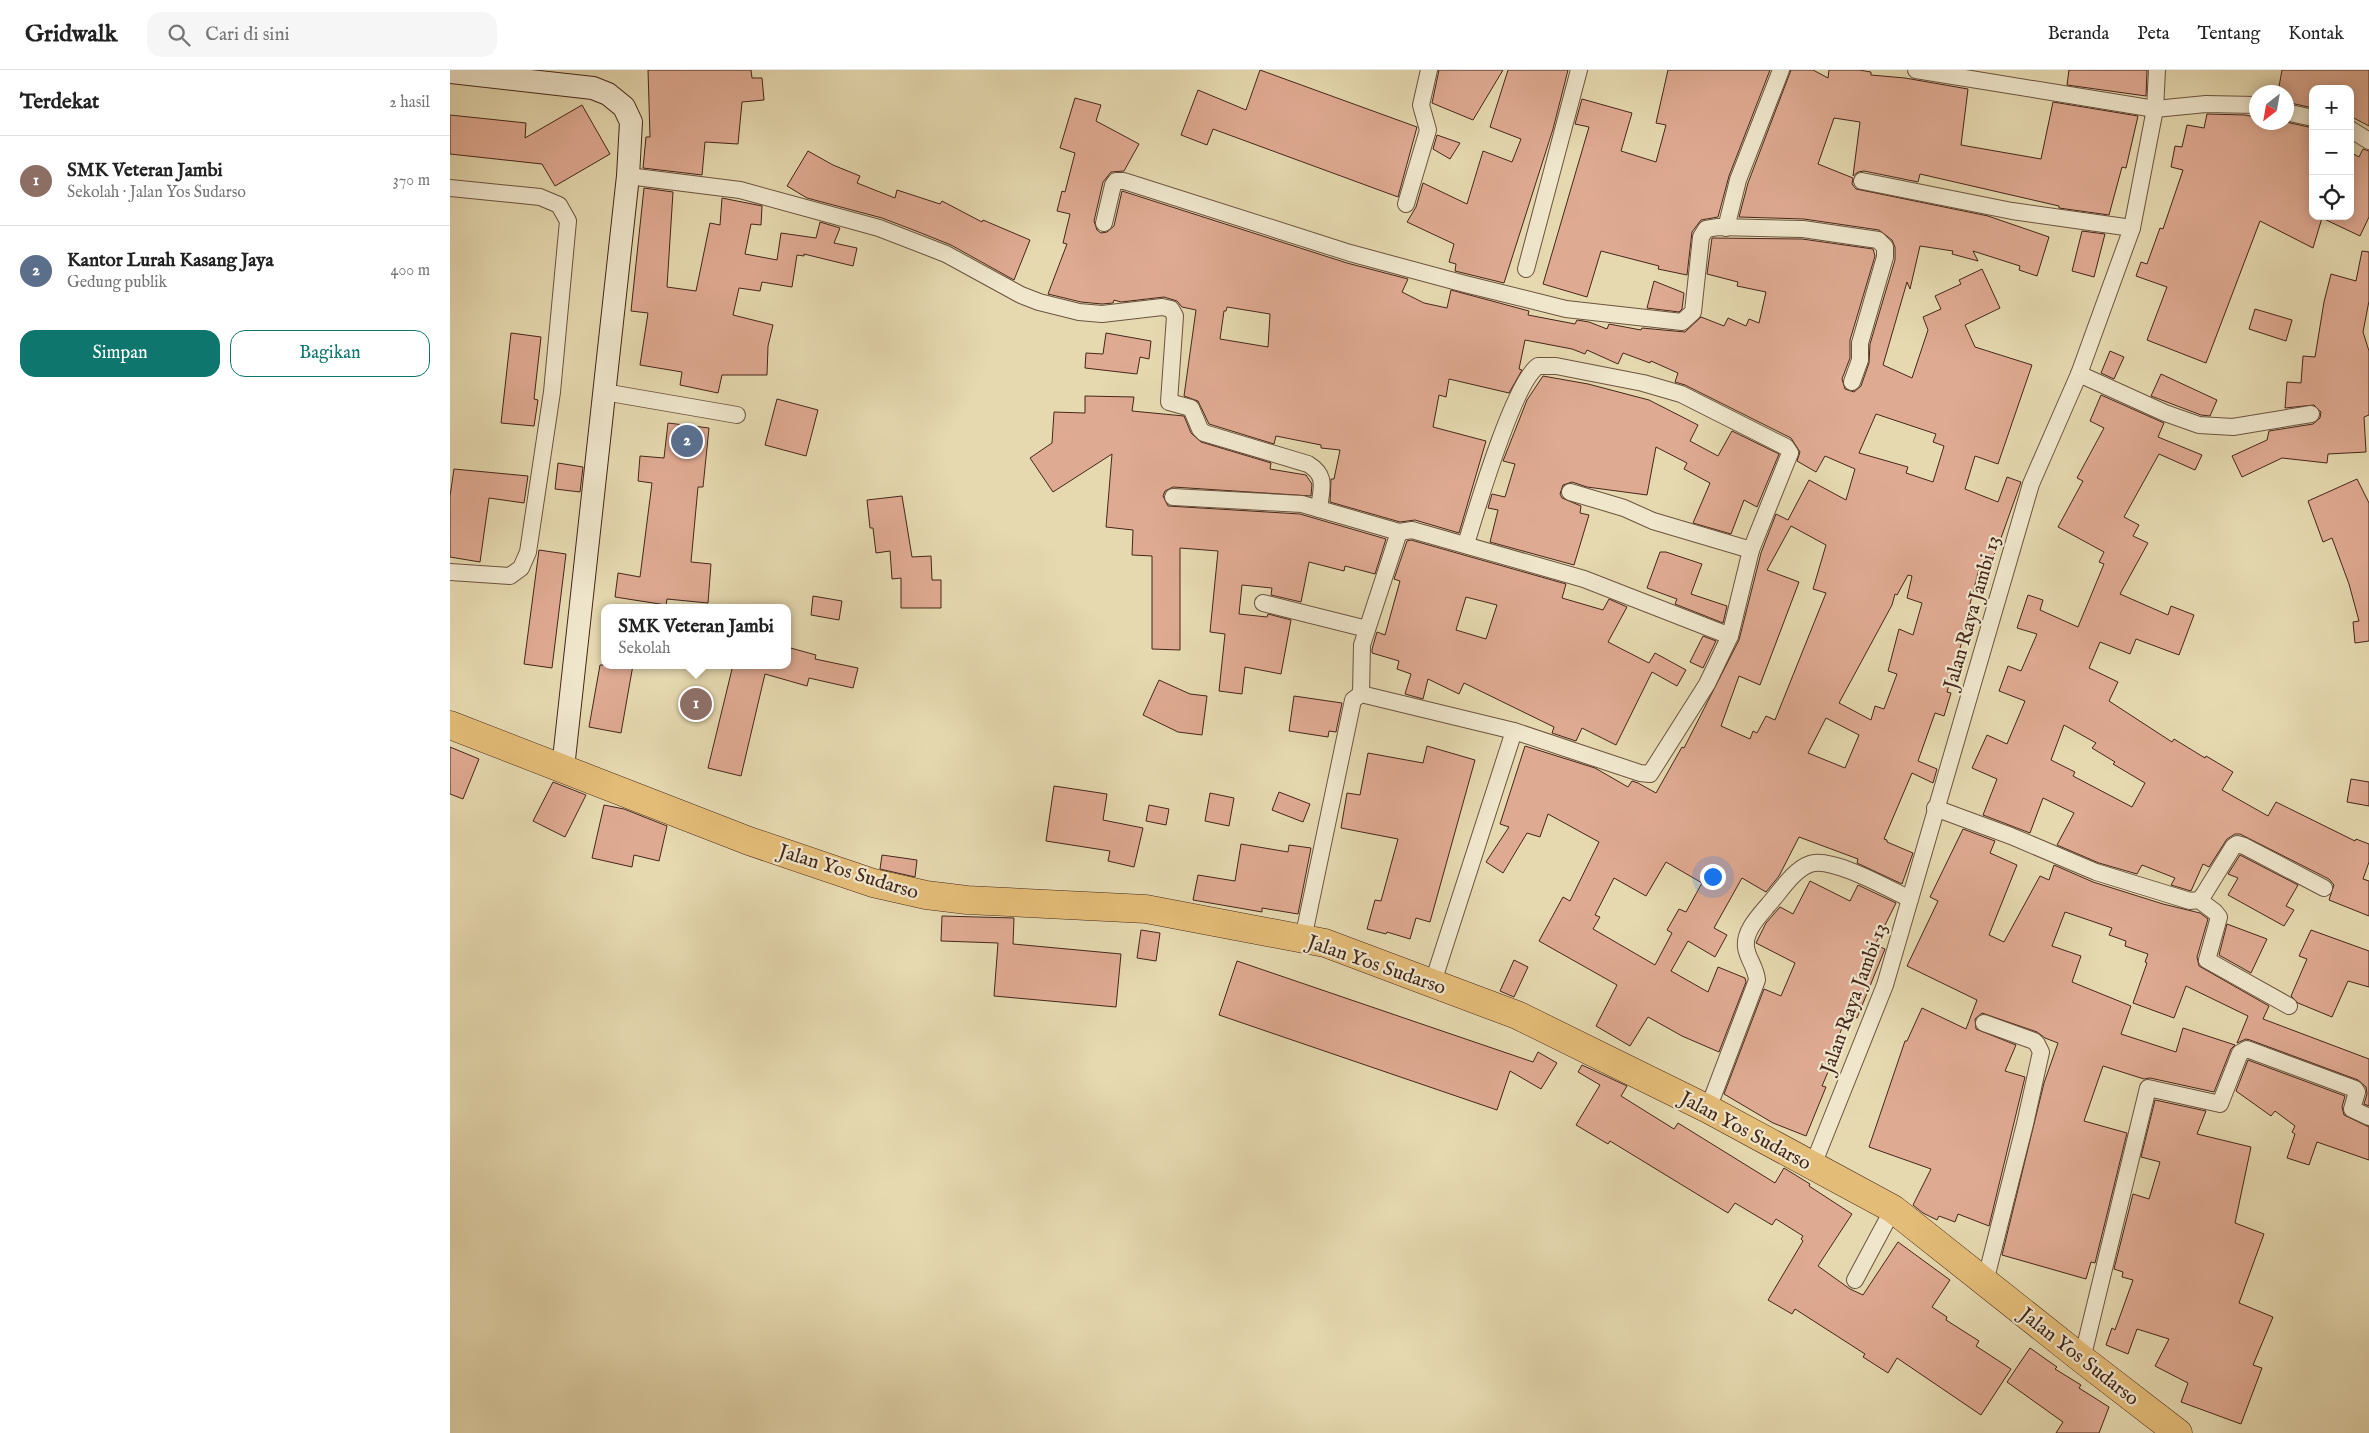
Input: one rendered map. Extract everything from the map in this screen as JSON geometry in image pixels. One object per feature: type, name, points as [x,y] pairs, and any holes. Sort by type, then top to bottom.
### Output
[{"type":"highway","name":"Jalan Yos Sudarso","points":[[450,725],[749,841],[873,883],[926,895],[968,900],[1146,909],[1303,938],[1326,943],[1517,1014],[1708,1109],[1893,1209],[2178,1433]]},
{"type":"street","points":[[1406,204],[1428,130],[1421,105],[1429,70]]},
{"type":"street","points":[[1526,269],[1579,70]]},
{"type":"street","points":[[1726,228],[1738,180],[1781,70]]},
{"type":"street","points":[[1916,70],[2155,109],[2216,104],[2249,106]]},
{"type":"street","name":"Jalan Raya Jambi 13","points":[[1813,1165],[1885,985],[1935,808],[2031,484],[2079,374],[2132,228],[2155,109],[2157,70]]},
{"type":"street","points":[[450,72],[524,75],[593,88],[617,100],[624,107],[631,122],[628,176],[563,768]]},
{"type":"street","points":[[2294,114],[2309,117]]},
{"type":"street","points":[[2354,132],[2369,141]]},
{"type":"street","points":[[628,176],[740,190],[879,228],[946,254],[1021,295],[1063,308],[1102,314],[1162,307],[1171,309],[1175,316],[1169,402],[1191,408],[1200,429],[1204,433],[1308,464],[1317,470],[1322,481],[1319,509]]},
{"type":"street","points":[[1104,223],[1113,185],[1116,181],[1124,181],[1350,253],[1566,309],[1682,322],[1693,312],[1702,234],[1711,228],[1803,229],[1878,240],[1882,243],[1885,257],[1860,343],[1860,360],[1852,382]]},
{"type":"street","points":[[1862,181],[2012,211],[2132,228]]},
{"type":"street","points":[[450,188],[540,197],[559,205],[568,221],[552,392],[528,552],[521,568],[510,576],[450,572]]},
{"type":"street","points":[[1361,694],[1514,731],[1648,776],[1664,755],[1702,692],[1730,636],[1751,550],[1787,466],[1790,453],[1786,447],[1681,394],[1643,383],[1556,366],[1538,366],[1527,376],[1496,454],[1466,544]]},
{"type":"street","points":[[2079,374],[2164,413],[2199,424],[2233,427],[2311,414]]},
{"type":"street","points":[[604,392],[737,415]]},
{"type":"street","points":[[1570,492],[1624,508],[1654,521],[1751,550]]},
{"type":"street","points":[[1173,497],[1302,504],[1399,532],[1412,530],[1584,579],[1730,636]]},
{"type":"street","points":[[1361,694],[1362,645],[1399,532]]},
{"type":"street","points":[[1263,603],[1367,629]]},
{"type":"street","points":[[1303,938],[1353,700],[1361,694]]},
{"type":"street","points":[[1433,982],[1514,731]]},
{"type":"street","points":[[1935,808],[2011,836],[2096,872],[2190,901],[2198,900],[2219,918],[2208,960],[2289,1006]]},
{"type":"street","points":[[2198,900],[2237,844],[2324,888]]},
{"type":"street","points":[[1708,1109],[1757,980],[1756,969],[1746,948],[1746,935],[1792,878],[1811,863],[1827,864],[1910,899]]},
{"type":"street","points":[[1984,1023],[2034,1041],[2038,1044],[2041,1052],[2026,1124],[1985,1282]]},
{"type":"street","points":[[2082,1359],[2148,1088],[2220,1104],[2240,1053],[2247,1049],[2355,1089],[2357,1092],[2352,1109],[2369,1117]]},
{"type":"street","points":[[1855,1280],[1893,1209]]},
{"type":"building","points":[[648,70],[751,70],[752,78],[762,78],[764,100],[742,102],[738,144],[705,142],[702,175],[643,168],[646,137],[650,137]]},
{"type":"building","points":[[1260,70],[1417,127],[1398,197],[1213,129],[1207,145],[1181,135],[1198,90],[1246,110]]},
{"type":"building","points":[[1439,70],[1503,70],[1473,120],[1432,103]]},
{"type":"building","points":[[1508,70],[1568,70],[1553,129],[1504,283],[1455,271],[1456,264],[1449,262],[1454,244],[1407,222],[1416,207],[1423,183],[1467,204],[1483,151],[1512,162],[1521,139],[1490,127]]},
{"type":"building","points":[[1668,70],[1770,70],[1729,176],[1718,217],[1701,220],[1692,232],[1687,275],[1658,269],[1659,266],[1601,251],[1587,297],[1543,284],[1589,127],[1575,124],[1582,99],[1632,113],[1621,151],[1656,162],[1666,125],[1656,123]]},
{"type":"building","points":[[1791,70],[1813,70],[1828,78],[1829,70],[1859,70],[1871,72],[1871,75],[1905,78],[1968,89],[1961,145],[2041,159],[2053,102],[2138,116],[2126,168],[2122,167],[2109,215],[2059,208],[2059,206],[1920,174],[1918,182],[1864,171],[1858,172],[1853,176],[1860,122],[1834,118],[1818,164],[1853,178],[1852,184],[1856,189],[1988,216],[2049,237],[2037,276],[2019,270],[2020,266],[1973,251],[1978,261],[1952,254],[1953,251],[1920,246],[1910,289],[1907,282],[1883,365],[1912,378],[1928,330],[1923,317],[1941,309],[1935,296],[1961,284],[1959,280],[1982,269],[2000,308],[1965,325],[1975,347],[2032,365],[1998,464],[1975,456],[1965,489],[1998,502],[2007,477],[2021,482],[1996,552],[1979,569],[1964,627],[1966,628],[1947,692],[1951,693],[1944,716],[1935,713],[1918,761],[1937,769],[1933,783],[1912,773],[1884,839],[1913,853],[1902,884],[1857,863],[1858,859],[1799,837],[1779,876],[1766,892],[1742,878],[1714,928],[1727,935],[1715,957],[1688,941],[1671,971],[1708,992],[1718,967],[1745,978],[1746,982],[1719,1052],[1682,1036],[1648,1017],[1630,1046],[1596,1026],[1617,985],[1539,941],[1563,897],[1570,901],[1599,842],[1548,814],[1540,837],[1527,833],[1503,873],[1486,862],[1509,827],[1500,824],[1525,746],[1595,768],[1628,787],[1632,781],[1656,793],[1682,747],[1684,748],[1739,640],[1761,553],[1776,514],[1788,520],[1809,480],[1846,500],[1855,469],[1825,456],[1816,472],[1797,461],[1800,452],[1791,438],[1685,385],[1675,382],[1678,373],[1651,361],[1650,363],[1623,353],[1618,364],[1587,350],[1585,354],[1572,349],[1525,340],[1519,369],[1522,370],[1509,393],[1449,379],[1446,397],[1439,395],[1433,427],[1486,441],[1459,533],[1415,520],[1400,522],[1330,502],[1331,479],[1334,479],[1340,450],[1321,448],[1321,445],[1276,436],[1274,444],[1209,424],[1198,401],[1184,396],[1196,310],[1182,307],[1177,301],[1164,297],[1121,302],[1114,300],[1113,303],[1102,304],[1081,302],[1048,294],[1067,244],[1063,243],[1070,214],[1057,211],[1062,191],[1065,192],[1075,153],[1060,148],[1075,98],[1101,105],[1096,121],[1139,144],[1124,171],[1111,172],[1103,182],[1094,221],[1097,230],[1101,233],[1107,232],[1114,226],[1122,191],[1347,263],[1408,279],[1402,292],[1424,303],[1447,308],[1451,290],[1529,311],[1528,315],[1575,324],[1577,320],[1589,322],[1607,329],[1609,324],[1641,330],[1642,328],[1685,332],[1701,317],[1724,326],[1728,318],[1746,326],[1749,319],[1759,323],[1766,292],[1737,286],[1738,282],[1707,274],[1712,238],[1802,239],[1873,249],[1875,256],[1850,340],[1850,358],[1842,379],[1845,389],[1854,392],[1861,386],[1869,363],[1870,344],[1895,260],[1895,247],[1892,240],[1879,230],[1804,219],[1739,217],[1748,183]],"holes":[[[1227,307],[1270,314],[1268,347],[1220,339],[1224,311],[1226,311]],[[1876,414],[1936,434],[1933,442],[1944,446],[1933,482],[1906,473],[1908,467],[1859,453]],[[1791,526],[1826,545],[1813,589],[1826,593],[1775,720],[1766,716],[1757,733],[1753,731],[1750,739],[1721,726],[1739,676],[1760,685],[1799,582],[1767,570]],[[1908,575],[1912,576],[1907,598],[1922,603],[1913,635],[1899,629],[1888,671],[1897,674],[1884,709],[1875,706],[1871,720],[1839,703],[1892,605],[1895,594],[1897,595]],[[1826,718],[1859,735],[1845,768],[1808,753]],[[1666,862],[1702,883],[1686,912],[1679,909],[1667,930],[1672,933],[1655,965],[1593,929],[1600,917],[1595,915],[1614,878],[1646,896]]]},
{"type":"building","points":[[2069,70],[2147,70],[2146,96],[2067,85]]},
{"type":"building","points":[[2282,70],[2369,70],[2369,126],[2354,118],[2354,85],[2309,85],[2309,107],[2294,104],[2294,85],[2279,85]]},
{"type":"building","points":[[582,105],[610,154],[555,186],[542,164],[450,154],[450,115],[526,123],[525,138]]},
{"type":"building","points":[[2207,114],[2249,116],[2249,130],[2294,130],[2294,124],[2309,127],[2309,220],[2321,220],[2313,248],[2260,221],[2206,363],[2147,340],[2167,287],[2136,276],[2141,262],[2147,264],[2160,228],[2163,229],[2183,170],[2171,167],[2175,146],[2182,147],[2187,125],[2204,128]]},
{"type":"building","points":[[1437,135],[1460,143],[1450,159],[1433,149]]},
{"type":"building","points":[[2363,149],[2369,151],[2369,217],[2360,236],[2326,220],[2354,220],[2354,154],[2359,157]]},
{"type":"building","points":[[808,151],[833,165],[860,176],[857,183],[895,198],[897,190],[940,204],[942,201],[982,222],[983,220],[1030,240],[1014,280],[951,245],[882,218],[807,198],[787,186]]},
{"type":"building","points":[[644,188],[673,192],[667,287],[696,291],[710,223],[720,225],[722,198],[762,206],[761,225],[751,224],[745,254],[777,260],[781,233],[816,238],[820,222],[840,228],[834,243],[857,248],[853,266],[804,254],[804,256],[797,255],[792,287],[762,282],[760,291],[739,288],[733,315],[773,325],[768,346],[767,375],[722,375],[718,393],[680,385],[682,372],[640,365],[648,313],[631,311]]},
{"type":"building","points":[[2082,231],[2105,234],[2094,277],[2072,271]]},
{"type":"building","points":[[2362,251],[2369,252],[2369,301],[2363,332],[2369,351],[2369,415],[2364,417],[2366,452],[2328,454],[2327,463],[2282,458],[2242,477],[2232,456],[2267,440],[2269,431],[2313,424],[2320,418],[2321,412],[2314,405],[2285,408],[2287,382],[2301,383],[2303,356],[2315,357],[2324,302],[2331,274],[2356,281]]},
{"type":"building","points":[[1654,281],[1684,293],[1682,309],[1679,312],[1647,308]]},
{"type":"building","points":[[2255,309],[2292,320],[2286,341],[2249,329]]},
{"type":"building","points":[[511,333],[541,337],[534,399],[538,400],[534,426],[501,423]]},
{"type":"building","points":[[1106,333],[1151,341],[1149,359],[1140,357],[1137,374],[1085,368],[1086,353],[1103,354]]},
{"type":"building","points":[[2110,351],[2124,357],[2114,379],[2101,373]]},
{"type":"building","points":[[2161,374],[2217,400],[2210,416],[2201,415],[2151,396]]},
{"type":"building","points":[[1543,376],[1588,384],[1649,400],[1698,425],[1690,441],[1718,456],[1732,431],[1779,454],[1757,507],[1744,500],[1731,534],[1693,523],[1710,483],[1684,469],[1687,463],[1656,447],[1647,495],[1587,487],[1572,482],[1563,485],[1560,494],[1562,498],[1581,506],[1580,513],[1589,515],[1574,565],[1490,542],[1498,510],[1488,508],[1492,494],[1505,497],[1515,464],[1503,461],[1527,400]]},
{"type":"building","points":[[2101,395],[2164,423],[2158,437],[2202,455],[2195,470],[2159,454],[2124,517],[2139,525],[2133,536],[2148,543],[2120,594],[2168,615],[2171,606],[2194,615],[2179,655],[2136,639],[2130,654],[2100,642],[2089,668],[2118,682],[2109,701],[2172,742],[2174,739],[2233,772],[2222,790],[2268,816],[2276,802],[2355,841],[2356,839],[2369,844],[2369,862],[2363,879],[2369,881],[2369,916],[2329,900],[2334,885],[2329,879],[2240,834],[2235,834],[2227,839],[2209,867],[2203,864],[2191,891],[2171,885],[2175,878],[2142,865],[2137,874],[2099,863],[2057,845],[2074,813],[2043,798],[2030,833],[1983,815],[1997,779],[1972,768],[1987,735],[2007,744],[2025,701],[1999,691],[2008,666],[2021,671],[2037,634],[2017,628],[2028,595],[2043,600],[2040,610],[2078,627],[2104,564],[2099,562],[2104,552],[2058,527],[2083,481],[2077,478],[2104,428],[2090,421]],"holes":[[[2064,725],[2096,743],[2092,748],[2115,762],[2113,764],[2145,783],[2132,807],[2073,776],[2075,772],[2051,760]]]},
{"type":"building","points":[[1085,396],[1134,397],[1132,411],[1184,416],[1191,433],[1201,442],[1271,463],[1270,469],[1306,475],[1312,484],[1311,496],[1173,487],[1165,491],[1163,496],[1168,506],[1300,514],[1386,539],[1375,574],[1345,566],[1344,571],[1309,562],[1301,602],[1271,595],[1272,588],[1242,585],[1239,614],[1267,617],[1268,614],[1291,620],[1281,674],[1245,667],[1242,694],[1219,691],[1225,634],[1210,632],[1218,551],[1180,548],[1180,650],[1152,649],[1152,556],[1132,555],[1133,530],[1106,527],[1112,454],[1053,492],[1030,458],[1052,443],[1054,412],[1085,413]]},
{"type":"building","points":[[777,399],[818,410],[806,456],[765,445]]},
{"type":"building","points":[[668,423],[709,428],[703,487],[698,487],[691,562],[711,564],[708,603],[667,599],[666,604],[660,604],[615,597],[618,573],[640,577],[652,483],[638,481],[640,456],[664,458]]},
{"type":"building","points":[[558,463],[583,467],[580,492],[555,489]]},
{"type":"building","points":[[454,469],[528,476],[524,503],[489,498],[480,562],[450,557],[450,496]]},
{"type":"building","points":[[2357,479],[2369,503],[2369,641],[2355,643],[2353,622],[2359,621],[2349,584],[2332,538],[2323,542],[2308,501]]},
{"type":"building","points":[[902,496],[912,557],[931,556],[932,580],[941,580],[941,608],[901,608],[901,578],[892,579],[890,551],[876,553],[873,528],[870,528],[867,500]]},
{"type":"building","points":[[1411,540],[1566,584],[1562,598],[1603,610],[1609,599],[1627,607],[1608,642],[1649,663],[1655,653],[1686,670],[1677,686],[1652,672],[1616,745],[1582,728],[1576,741],[1552,733],[1554,727],[1464,683],[1459,694],[1428,679],[1423,699],[1405,694],[1411,674],[1397,669],[1399,661],[1372,653],[1372,649],[1377,632],[1385,635],[1400,581],[1394,579],[1407,541]],"holes":[[[1466,597],[1497,605],[1486,639],[1456,630]]]},
{"type":"building","points":[[539,550],[566,554],[552,668],[524,664]]},
{"type":"building","points":[[1660,552],[1666,552],[1702,564],[1691,594],[1727,606],[1723,623],[1675,604],[1677,599],[1647,588]]},
{"type":"building","points":[[813,596],[842,601],[839,620],[811,615]]},
{"type":"building","points":[[1703,636],[1716,641],[1703,668],[1690,662]]},
{"type":"building","points":[[791,648],[816,655],[815,659],[858,668],[853,688],[809,678],[807,686],[765,674],[741,776],[708,768],[732,669],[791,669]]},
{"type":"building","points":[[600,665],[601,669],[632,669],[621,733],[589,727]]},
{"type":"building","points":[[1159,680],[1190,694],[1207,696],[1202,735],[1178,732],[1143,715]]},
{"type":"building","points":[[1294,696],[1342,703],[1336,732],[1329,731],[1328,737],[1289,731]]},
{"type":"building","points":[[1427,746],[1475,760],[1430,922],[1416,918],[1410,939],[1387,932],[1386,934],[1367,929],[1375,900],[1381,901],[1398,839],[1341,828],[1347,793],[1360,795],[1368,753],[1423,763]]},
{"type":"building","points":[[450,747],[479,759],[463,799],[450,794]]},
{"type":"building","points":[[2351,779],[2369,782],[2369,806],[2347,802]]},
{"type":"building","points":[[553,782],[586,795],[565,837],[533,821]]},
{"type":"building","points":[[1054,786],[1107,794],[1103,820],[1143,828],[1134,867],[1108,861],[1110,851],[1046,841]]},
{"type":"building","points":[[1279,792],[1310,804],[1303,822],[1272,810]]},
{"type":"building","points":[[1210,793],[1234,798],[1229,826],[1205,821]]},
{"type":"building","points":[[604,805],[624,809],[667,826],[659,861],[634,855],[632,867],[592,858]]},
{"type":"building","points":[[1149,805],[1169,809],[1166,825],[1146,821]]},
{"type":"building","points":[[1963,829],[1995,841],[1990,853],[2017,865],[1989,935],[2004,942],[2040,876],[2049,880],[2054,865],[2093,882],[2163,904],[2200,913],[2208,919],[2197,957],[2199,966],[2269,1006],[2263,1019],[2369,1059],[2369,1106],[2364,1104],[2367,1094],[2366,1087],[2358,1080],[2250,1040],[2246,1039],[2237,1043],[2248,1016],[2186,986],[2174,1018],[2133,1003],[2147,963],[2145,962],[2148,954],[2125,946],[2126,941],[2109,935],[2112,928],[2065,912],[2052,946],[2081,956],[2072,982],[2131,1006],[2121,1034],[2176,1052],[2183,1028],[2235,1045],[2231,1049],[2214,1092],[2150,1078],[2144,1079],[2103,1066],[2084,1121],[2127,1133],[2095,1263],[2091,1262],[2086,1279],[2002,1255],[2044,1083],[2058,1043],[2045,1038],[2037,1032],[1982,1013],[1975,1019],[1976,1029],[2016,1045],[2005,1071],[2025,1077],[1989,1226],[1958,1214],[1955,1222],[1939,1216],[1937,1220],[1923,1213],[1913,1205],[1931,1169],[1869,1147],[1905,1041],[1907,1041],[1922,1008],[1966,1029],[1977,1000],[1907,966],[1938,901],[1930,897]]},
{"type":"building","points":[[1241,844],[1288,852],[1289,845],[1311,848],[1298,914],[1262,908],[1262,912],[1193,900],[1198,875],[1235,881]]},
{"type":"building","points":[[882,855],[917,860],[915,877],[880,869]]},
{"type":"building","points":[[2240,855],[2298,885],[2286,906],[2294,910],[2284,926],[2228,895],[2238,878],[2228,874]]},
{"type":"building","points":[[1810,881],[1850,901],[1858,885],[1896,903],[1875,945],[1885,949],[1857,1018],[1848,1013],[1836,1043],[1840,1044],[1822,1086],[1826,1087],[1806,1136],[1773,1123],[1724,1094],[1764,989],[1781,996],[1795,963],[1756,943],[1766,923],[1780,907],[1793,914]]},
{"type":"building","points":[[942,916],[1014,918],[1013,944],[1121,954],[1116,1007],[994,996],[998,943],[941,941]]},
{"type":"building","points":[[2227,924],[2267,939],[2251,973],[2219,955]]},
{"type":"building","points":[[1141,930],[1160,933],[1156,961],[1137,958]]},
{"type":"building","points":[[2311,930],[2369,951],[2369,987],[2348,981],[2332,1017],[2298,1003],[2291,996],[2307,959],[2299,956]]},
{"type":"building","points":[[1514,960],[1528,967],[1514,997],[1500,991]]},
{"type":"building","points":[[1237,961],[1533,1062],[1538,1052],[1557,1063],[1541,1089],[1510,1071],[1497,1110],[1219,1015]]},
{"type":"building","points":[[2248,1060],[2345,1096],[2342,1107],[2344,1115],[2369,1127],[2369,1160],[2317,1142],[2309,1165],[2287,1158],[2295,1134],[2292,1132],[2295,1126],[2275,1111],[2271,1116],[2236,1091]]},
{"type":"building","points":[[1582,1065],[1627,1086],[1621,1096],[1674,1129],[1678,1123],[1775,1183],[1784,1168],[1852,1214],[1818,1266],[1850,1289],[1863,1295],[1898,1242],[1950,1280],[1932,1307],[1947,1317],[1946,1320],[1979,1341],[1976,1346],[2011,1369],[1981,1415],[1897,1358],[1888,1373],[1863,1357],[1865,1354],[1795,1309],[1792,1314],[1768,1300],[1803,1241],[1801,1239],[1803,1236],[1776,1219],[1772,1225],[1735,1203],[1728,1213],[1610,1141],[1608,1144],[1576,1125],[1600,1085],[1578,1072]]},
{"type":"building","points":[[2155,1100],[2206,1111],[2197,1134],[2251,1147],[2235,1223],[2264,1234],[2239,1303],[2273,1317],[2253,1365],[2262,1368],[2241,1424],[2181,1402],[2188,1383],[2155,1366],[2169,1339],[2137,1329],[2128,1354],[2106,1345],[2112,1328],[2115,1330],[2133,1280],[2122,1277],[2123,1272],[2114,1269],[2133,1194],[2149,1199],[2160,1162],[2141,1157]]},
{"type":"building","points":[[2030,1348],[2057,1367],[2055,1369],[2081,1385],[2079,1388],[2109,1407],[2099,1433],[2056,1433],[2063,1422],[2007,1382]]},
{"type":"place","name":"Kantor Lurah Kasang Jaya","points":[[687,441]]},
{"type":"place","name":"SMK Veteran Jambi","points":[[696,704]]}]
